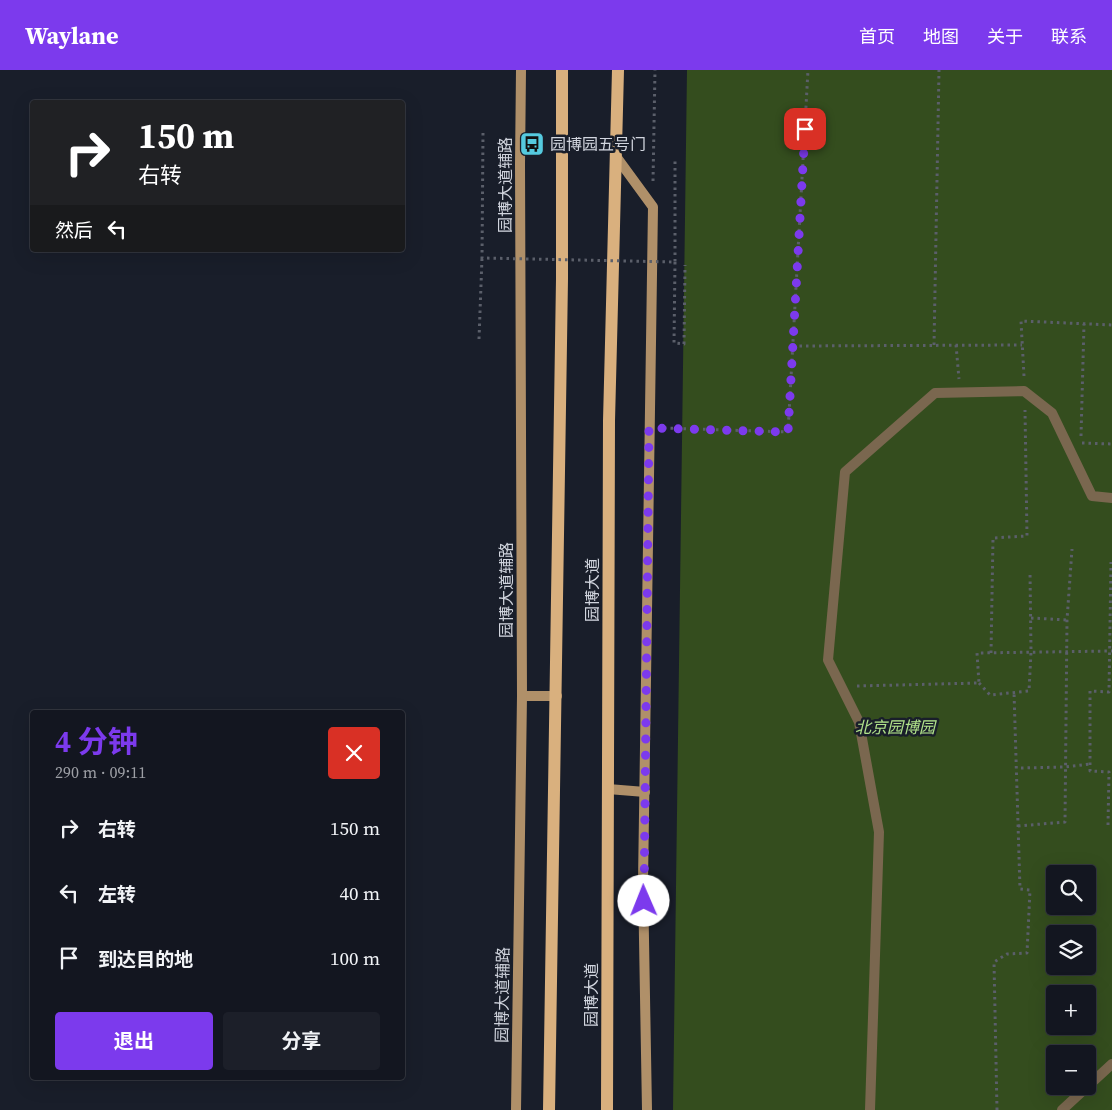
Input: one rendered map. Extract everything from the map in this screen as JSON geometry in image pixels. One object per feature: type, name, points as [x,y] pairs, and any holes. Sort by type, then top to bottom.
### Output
[{"type":"main road","name":"园博大道","points":[[549,1110],[557,696],[562,279],[562,70]]},
{"type":"main road","name":"园博大道","points":[[606,1110],[609,421],[618,70]]},
{"type":"street","name":"园博大道辅路","points":[[516,1110],[522,696],[521,70]]},
{"type":"street","points":[[616,156],[653,207],[643,882],[647,1110]]},
{"type":"street","points":[[522,696],[557,696]]},
{"type":"street","points":[[608,789],[645,792]]},
{"type":"lane","points":[[870,1110],[879,832],[859,722],[828,660],[846,472],[935,393],[1024,391],[1052,413],[1092,496],[1112,498]]},
{"type":"lane","points":[[1062,1110],[1112,1064]]},
{"type":"path","points":[[653,207],[655,70]]},
{"type":"path","points":[[649,428],[788,432],[808,70]]},
{"type":"path","points":[[934,345],[939,70]]},
{"type":"path","points":[[479,339],[482,258],[482,133]]},
{"type":"path","points":[[675,161],[674,343],[684,344],[685,265]]},
{"type":"path","points":[[482,258],[675,262]]},
{"type":"path","points":[[991,653],[993,538],[1027,536],[1021,321],[1112,325]]},
{"type":"path","points":[[1084,324],[1081,443],[1112,444]]},
{"type":"path","points":[[793,346],[1022,344]]},
{"type":"path","points":[[956,345],[961,392]]},
{"type":"path","points":[[1018,826],[1065,822],[1066,651],[1072,549]]},
{"type":"path","points":[[1108,825],[1109,772],[1090,771],[1090,691],[1109,692],[1112,562]]},
{"type":"path","points":[[1030,572],[1031,652],[1029,691],[990,695],[979,683],[977,652],[991,653],[1031,652],[1066,651],[1111,650]]},
{"type":"path","points":[[1031,618],[1067,620]]},
{"type":"path","points":[[841,686],[979,683]]},
{"type":"path","points":[[998,1110],[994,962],[1007,954],[1027,953],[1030,890],[1020,889],[1014,692]]},
{"type":"path","points":[[1022,768],[1065,767],[1090,764]]},
{"type":"green space","name":"北京园博园","points":[[687,70],[1112,70],[1112,1110],[673,1110]]},
{"type":"place","name":"园博园五号门","points":[[532,144]]},
{"type":"route","points":[[644,901],[649,428],[788,432],[805,129]]}]
